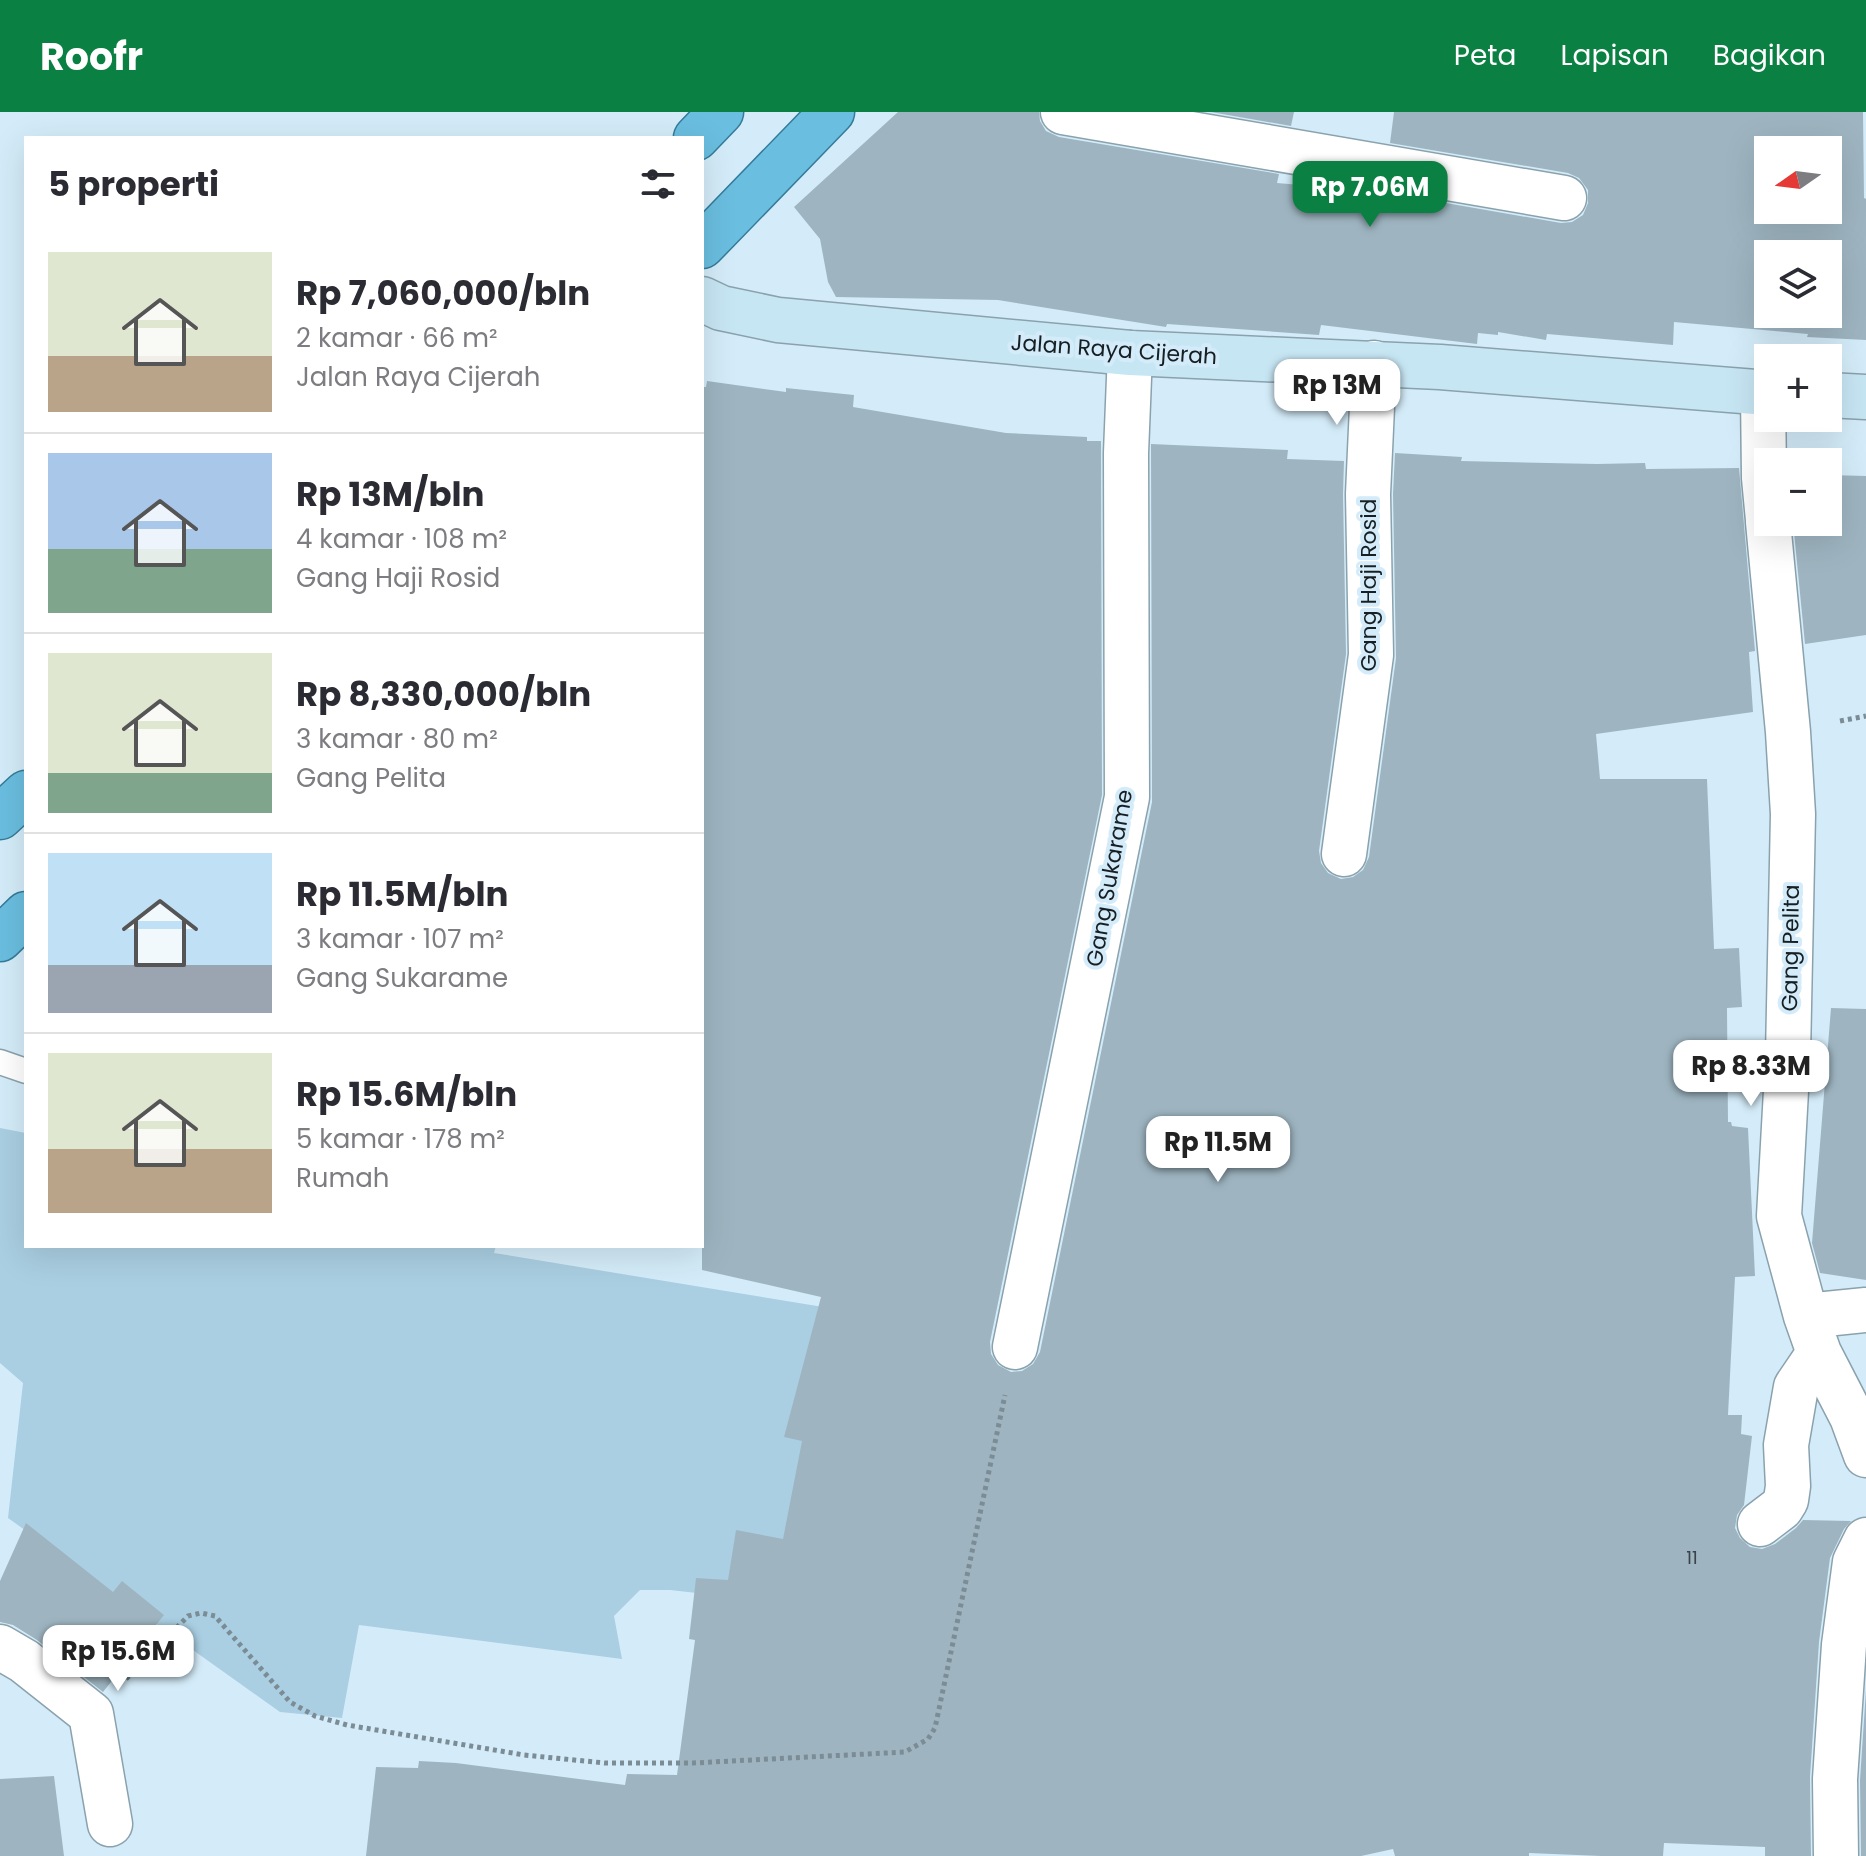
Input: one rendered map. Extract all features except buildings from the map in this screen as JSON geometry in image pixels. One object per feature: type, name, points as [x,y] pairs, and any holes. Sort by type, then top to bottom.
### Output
[{"type":"highway","points":[[698,136],[721,112]]},
{"type":"highway","points":[[704,244],[832,112]]},
{"type":"highway","points":[[0,817],[24,795]]},
{"type":"highway","points":[[0,939],[24,916]]},
{"type":"main road","name":"Jalan Raya Cijerah","points":[[704,300],[721,308],[778,320],[1130,353],[1456,368],[1754,392]]},
{"type":"main road","points":[[1842,396],[1866,397]]},
{"type":"street","points":[[1063,112],[1564,198]]},
{"type":"street","name":"Gang Sukarame","points":[[1015,1347],[1127,797],[1126,453],[1130,353]]},
{"type":"street","name":"Gang Haji Rosid","points":[[1344,854],[1371,655],[1368,494],[1374,363]]},
{"type":"street","name":"Gang Pelita","points":[[1769,536],[1793,814],[1788,1055],[1779,1216],[1812,1334],[1852,1417],[1866,1455]]},
{"type":"street","points":[[1760,1524],[1781,1508],[1786,1500],[1786,1445],[1796,1387],[1812,1334],[1866,1310]]},
{"type":"street","points":[[1836,1856],[1835,1779],[1844,1645],[1855,1562],[1866,1540]]},
{"type":"street","points":[[0,1647],[24,1661],[91,1714],[110,1824]]},
{"type":"lane","points":[[0,1062],[24,1070]]},
{"type":"path","points":[[91,1714],[188,1616],[201,1613],[215,1616],[290,1702],[315,1716],[347,1725],[524,1755],[605,1763],[693,1763],[905,1752],[928,1739],[935,1728],[1015,1347]]},
{"type":"shaded area","points":[[0,1128],[24,1133],[24,1248],[495,1248],[494,1253],[866,1314],[796,1604],[670,1590],[640,1590],[614,1616],[622,1659],[359,1625],[342,1718],[280,1712],[8,1518],[23,1383],[0,1363]]}]
